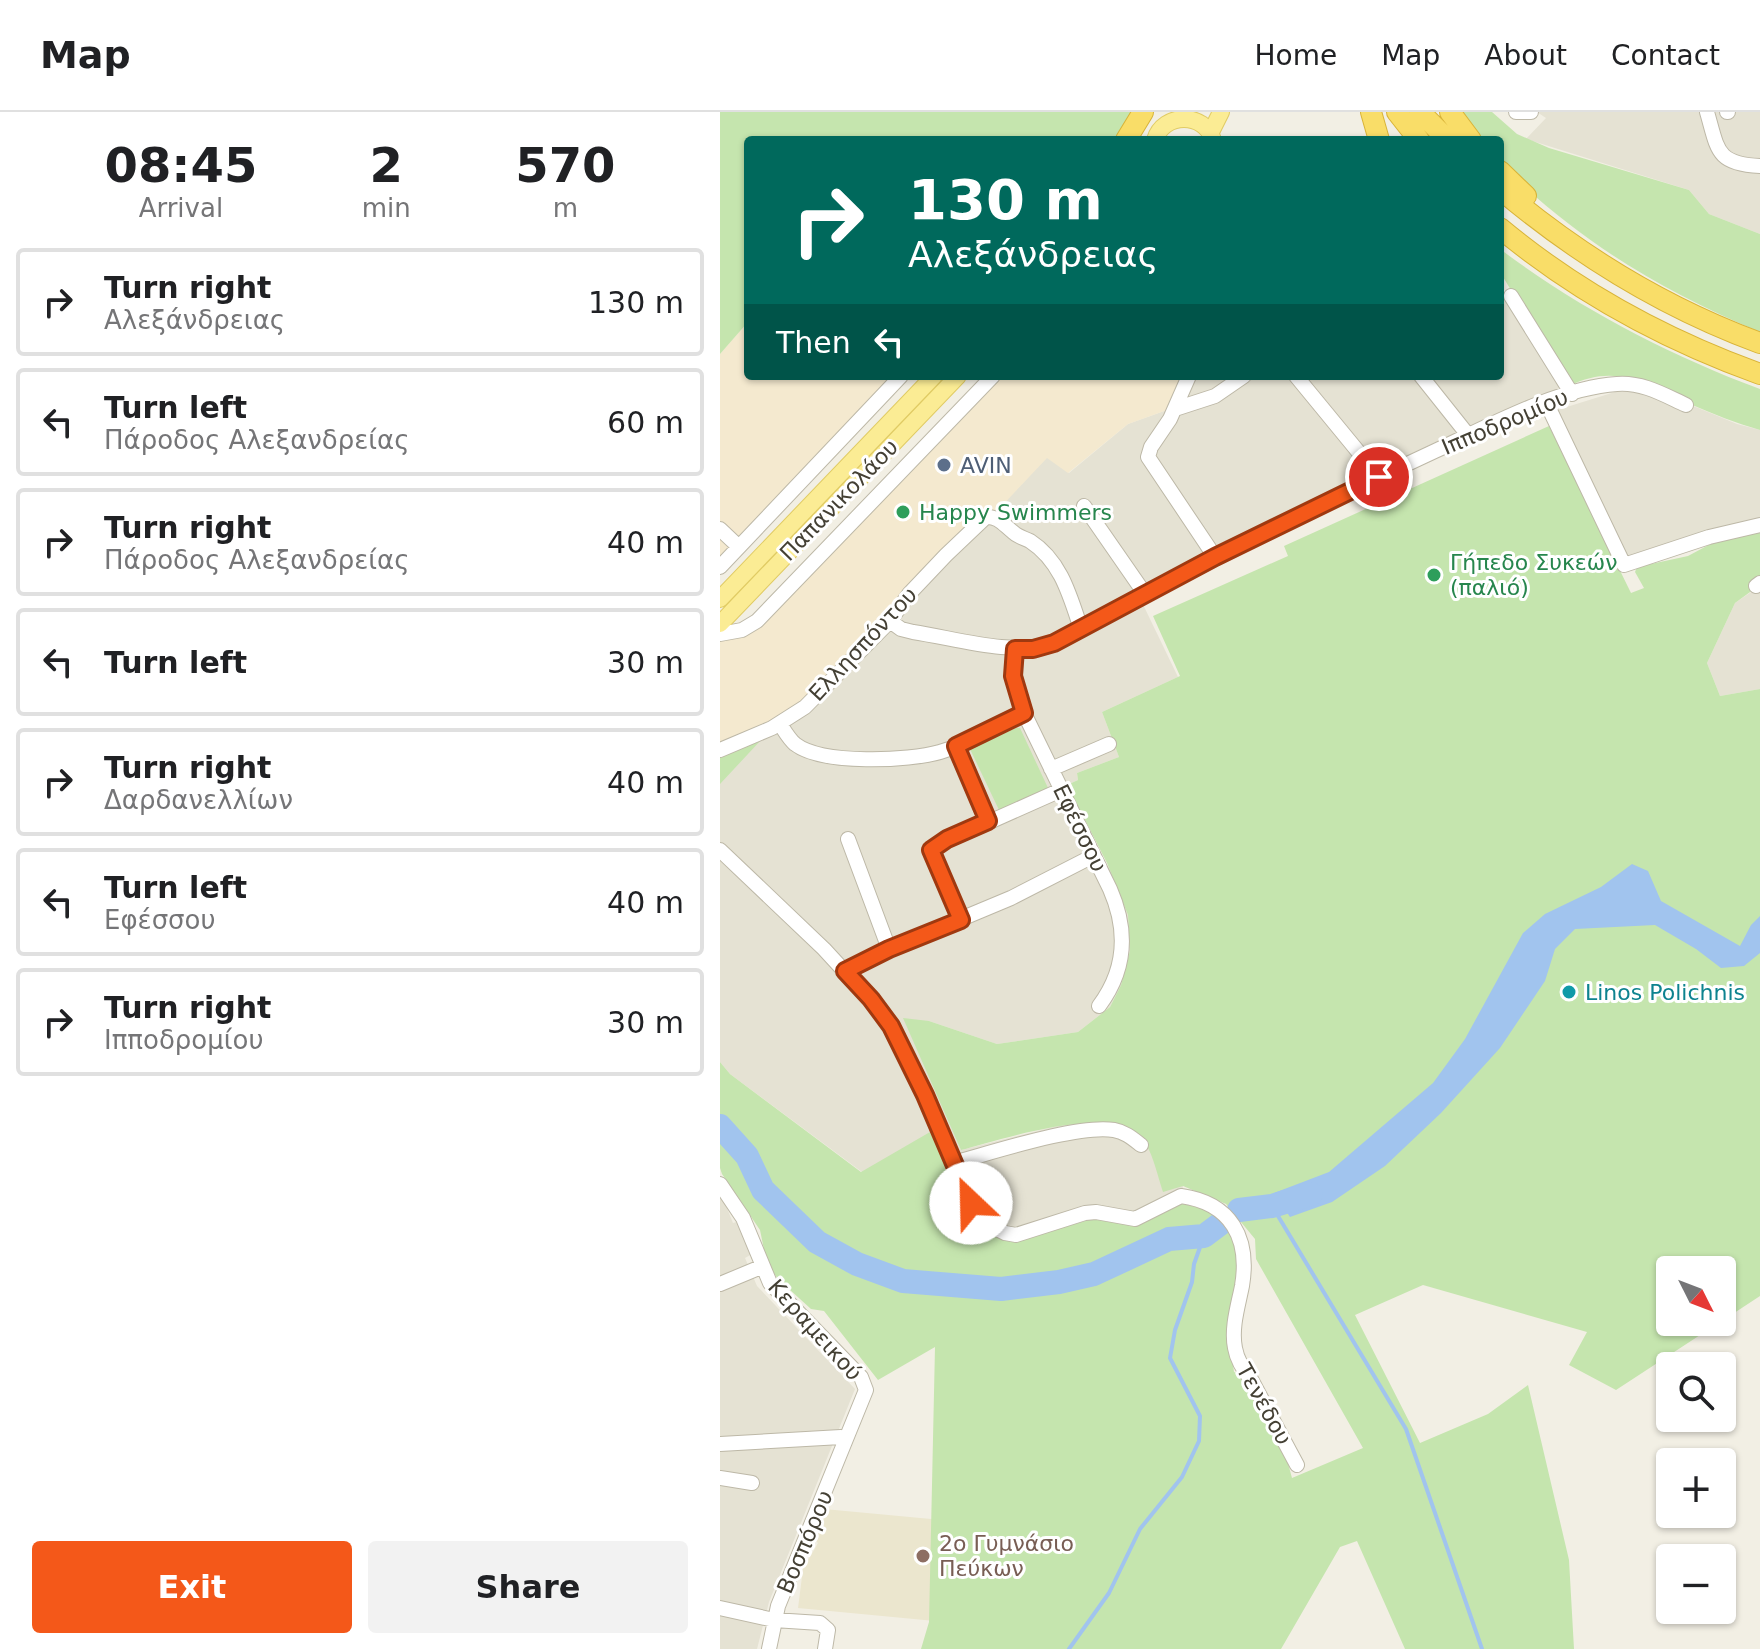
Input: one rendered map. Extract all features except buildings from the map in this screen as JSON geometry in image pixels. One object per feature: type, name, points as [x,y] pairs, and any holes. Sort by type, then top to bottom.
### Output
[{"type":"highway","points":[[1128,136],[1143,112]]},
{"type":"highway","points":[[1371,112],[1378,136]]},
{"type":"highway","points":[[1397,112],[1416,136]]},
{"type":"highway","points":[[1420,112],[1444,136]]},
{"type":"highway","points":[[1450,112],[1468,136]]},
{"type":"highway","points":[[1504,175],[1577,246]]},
{"type":"highway","points":[[1504,192],[1577,246],[1655,297],[1722,329],[1760,343]]},
{"type":"highway","points":[[1504,231],[1548,265],[1618,309],[1715,358],[1760,374]]},
{"type":"main road","points":[[1212,136],[1221,112]]},
{"type":"main road","points":[[1157,136],[1163,123],[1182,113],[1199,118],[1212,136]]},
{"type":"main road","name":"Παπανικολάου","points":[[720,599],[930,380]]},
{"type":"main road","name":"Παπανικολάου","points":[[720,624],[954,380]]},
{"type":"street","points":[[1707,112],[1722,155],[1736,164],[1760,166]]},
{"type":"street","points":[[1511,296],[1572,394]]},
{"type":"street","points":[[720,567],[892,380]]},
{"type":"street","points":[[720,634],[749,626],[768,611],[989,380]]},
{"type":"street","points":[[1187,380],[1175,409],[1148,454],[1151,464],[1215,557]]},
{"type":"street","points":[[1175,409],[1215,396],[1238,380]]},
{"type":"street","points":[[1299,380],[1379,477]]},
{"type":"street","points":[[1424,380],[1468,435]]},
{"type":"street","name":"Ιπποδρομίου","points":[[890,621],[907,631],[1015,649],[1033,649],[1054,643],[1215,557],[1379,477],[1546,402],[1611,384],[1629,383],[1649,388],[1686,405]]},
{"type":"street","points":[[1546,402],[1624,565],[1709,537],[1760,525]]},
{"type":"street","points":[[1084,506],[1145,594]]},
{"type":"street","name":"Ελλησπόντου","points":[[720,750],[780,724],[815,698],[890,621],[919,583],[981,519],[991,516],[1031,542],[1061,574],[1081,629]]},
{"type":"street","points":[[720,529],[739,547]]},
{"type":"street","name":"Εφέσσου","points":[[1015,649],[1013,676],[1024,713],[1117,906],[1123,935],[1119,966],[1099,1006]]},
{"type":"street","points":[[780,724],[797,745],[844,757],[908,758],[956,746],[1024,713]]},
{"type":"street","points":[[1051,769],[1109,744]]},
{"type":"street","points":[[956,746],[988,821]]},
{"type":"street","points":[[961,920],[931,850],[947,839],[1061,790]]},
{"type":"street","points":[[848,839],[889,949]]},
{"type":"street","name":"Τενέδου","points":[[720,850],[845,971],[891,1026],[971,1203],[998,1230],[1011,1234],[1029,1232],[1085,1213],[1135,1219],[1181,1196],[1224,1212],[1235,1231],[1244,1262],[1234,1347],[1243,1369],[1297,1465]]},
{"type":"street","points":[[845,971],[889,949],[1011,898],[1093,856]]},
{"type":"street","points":[[953,1163],[1082,1131],[1125,1133],[1141,1145]]},
{"type":"street","name":"Κεραμεικού","points":[[720,1184],[743,1218],[761,1267],[774,1288],[864,1381],[866,1393],[845,1437]]},
{"type":"street","points":[[720,1284],[761,1267]]},
{"type":"street","points":[[720,1444],[845,1437]]},
{"type":"street","name":"Βοσπόρου","points":[[769,1649],[774,1620],[845,1437]]},
{"type":"street","points":[[720,1478],[752,1483]]},
{"type":"street","points":[[720,1608],[774,1620],[824,1625],[828,1630],[825,1649]]},
{"type":"shaded area","points":[[1537,112],[1760,112],[1760,234],[1709,214],[1689,190],[1526,139],[1546,118]]},
{"type":"shaded area","points":[[1504,297],[1562,387],[1473,426],[1136,590],[1178,677],[1102,712],[1119,757],[1077,773],[1078,780],[1067,785],[1116,882],[1128,915],[1131,951],[1121,985],[1110,1007],[1078,1032],[997,1044],[929,1021],[961,1150],[1069,1123],[1117,1123],[1145,1142],[1183,1186],[1180,1203],[1109,1221],[1077,1220],[1015,1241],[980,1224],[962,1202],[862,1172],[730,1074],[720,1062],[720,779],[762,739],[826,692],[1047,457],[1069,473],[1128,424],[1167,410],[1192,380],[1504,380]]},
{"type":"shaded area","points":[[744,327],[744,380],[900,380],[720,569],[720,354]]},
{"type":"shaded area","points":[[990,380],[1180,380],[1167,410],[1128,424],[1068,473],[1047,458],[826,692],[720,753],[720,636],[755,625]]},
{"type":"shaded area","points":[[1615,392],[1638,392],[1691,405],[1760,430],[1760,520],[1625,557],[1557,410]]},
{"type":"shaded area","points":[[1760,586],[1760,689],[1720,696],[1707,663],[1735,603]]},
{"type":"shaded area","points":[[720,1191],[733,1223],[740,1221],[752,1254],[745,1258],[757,1286],[855,1389],[769,1602],[757,1649],[720,1649]]},
{"type":"shaded area","name":"2ο Γυμνάσιο Πεύκων","points":[[824,1509],[1049,1530],[998,1627],[798,1608],[803,1569],[818,1543],[811,1536]]},
{"type":"green space","points":[[720,112],[1132,112],[1119,136],[744,136],[744,327],[720,354]]},
{"type":"green space","points":[[1455,112],[1492,112],[1517,134],[1549,148],[1689,190],[1709,214],[1760,234],[1760,332],[1654,281],[1591,240],[1504,168],[1504,136],[1474,136]]},
{"type":"green space","points":[[1504,252],[1561,291],[1625,328],[1691,361],[1760,389],[1760,430],[1631,379],[1602,376],[1569,386],[1504,279]]},
{"type":"green space","points":[[1549,426],[1631,593],[1644,588],[1635,572],[1637,567],[1688,556],[1718,540],[1760,531],[1760,581],[1757,587],[1735,603],[1707,663],[1720,696],[1760,689],[1760,1296],[1736,1312],[1736,1256],[1656,1256],[1656,1336],[1699,1336],[1674,1352],[1656,1352],[1656,1364],[1616,1390],[1569,1365],[1587,1332],[1423,1285],[1355,1315],[1420,1443],[1488,1414],[1528,1385],[1569,1560],[1574,1649],[1405,1649],[1357,1541],[1340,1547],[1281,1649],[921,1649],[929,1622],[935,1347],[878,1380],[824,1311],[811,1309],[778,1279],[767,1264],[760,1230],[720,1168],[720,1062],[730,1074],[861,1172],[930,1132],[969,1213],[980,1224],[1015,1241],[1092,1219],[1109,1221],[1180,1203],[1219,1213],[1228,1222],[1239,1256],[1232,1358],[1234,1372],[1245,1375],[1286,1456],[1292,1478],[1363,1448],[1256,1259],[1255,1239],[1226,1204],[1183,1186],[1163,1192],[1146,1144],[1132,1131],[1111,1125],[1086,1123],[1058,1126],[961,1150],[903,1018],[929,1021],[997,1044],[1078,1032],[1110,1007],[1121,985],[1130,951],[1128,915],[1107,863],[1067,785],[1078,780],[1077,773],[1119,757],[1102,712],[1180,676],[1153,616],[1288,556],[1284,546]]},
{"type":"green space","points":[[1020,728],[1048,788],[999,810],[970,749]]},
{"type":"green space","points":[[762,739],[720,784],[720,753]]},
{"type":"water","points":[[1632,864],[1648,871],[1661,901],[1740,946],[1751,925],[1760,916],[1760,953],[1744,966],[1721,968],[1655,925],[1575,929],[1555,949],[1545,981],[1500,1048],[1441,1113],[1385,1166],[1332,1202],[1290,1217],[1274,1193],[1329,1172],[1433,1083],[1465,1039],[1523,933],[1545,914],[1601,887]]},
{"type":"waterway","points":[[720,1126],[747,1156],[763,1190],[817,1242],[857,1264],[903,1281],[1001,1289],[1059,1282],[1094,1274],[1169,1239],[1204,1236],[1224,1221]]},
{"type":"waterway","points":[[1239,1210],[1272,1206],[1311,1194]]},
{"type":"waterway","points":[[1272,1206],[1406,1429],[1482,1649]]},
{"type":"waterway","points":[[1069,1649],[1109,1593],[1140,1529],[1182,1477],[1199,1441],[1200,1416],[1170,1358],[1175,1330],[1204,1236]]},
{"type":"place","name":"AVIN","points":[[944,465]]},
{"type":"place","name":"Happy Swimmers","points":[[903,512]]},
{"type":"place","name":"Γήπεδο Συκεών (παλιό)","points":[[1434,575]]},
{"type":"place","name":"Linos Polichnis","points":[[1569,992]]},
{"type":"place","name":"2ο Γυμνάσιο Πεύκων","points":[[923,1556]]},
{"type":"route","points":[[971,1203],[925,1095],[891,1026],[845,971],[889,949],[961,920],[931,850],[935,845],[988,821],[956,746],[1024,713],[1013,676],[1015,649],[1033,649],[1054,643],[1215,557],[1379,477]]}]
